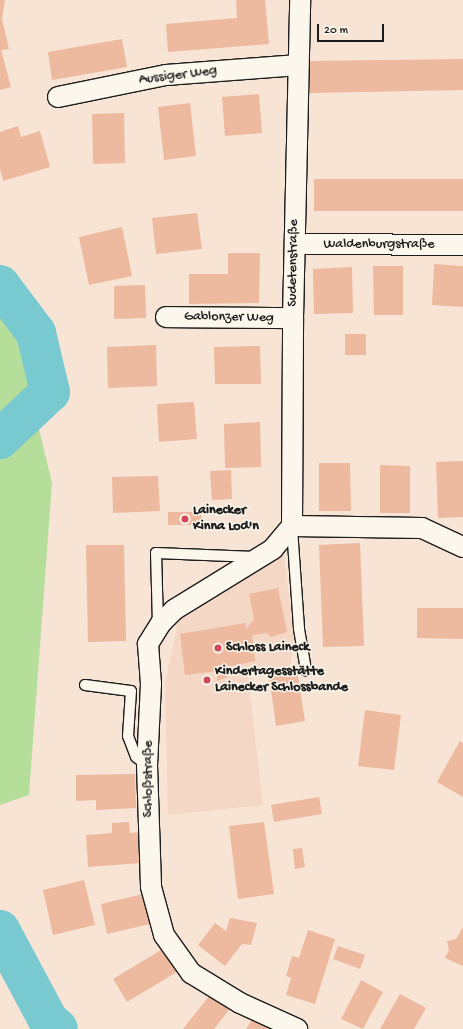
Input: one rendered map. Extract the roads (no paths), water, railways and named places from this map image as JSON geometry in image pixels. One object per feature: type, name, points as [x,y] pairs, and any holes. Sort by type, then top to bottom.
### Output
[{"type":"street","name":"Sudetenstraße","points":[[292,526],[293,318],[300,0]]},
{"type":"street","name":"Aussiger Weg","points":[[58,97],[166,75],[298,64]]},
{"type":"street","name":"Waldenburgstraße","points":[[295,244],[463,246]]},
{"type":"street","name":"Gablonzer Weg","points":[[166,317],[293,318]]},
{"type":"street","points":[[292,526],[422,528],[463,547]]},
{"type":"street","name":"Schloßstraße","points":[[292,526],[283,540],[261,557],[174,610],[158,627],[148,644],[151,684],[147,765],[151,887],[164,935],[191,973],[240,1003],[297,1029]]},
{"type":"lane","points":[[292,526],[299,629],[306,670]]},
{"type":"lane","points":[[158,627],[156,554],[261,557]]},
{"type":"lane","points":[[85,684],[131,691],[128,736],[136,757],[147,765]]},
{"type":"waterway","points":[[0,285],[36,333],[50,392],[0,439]]},
{"type":"waterway","points":[[0,930],[48,1020],[58,1029]]},
{"type":"place","name":"Lainecker Kinna Lod'n","points":[[185,519]]},
{"type":"place","name":"Schloss Laineck","points":[[218,648]]},
{"type":"place","name":"Kindertagesstätte Lainecker Schlossbande","points":[[207,680]]}]
